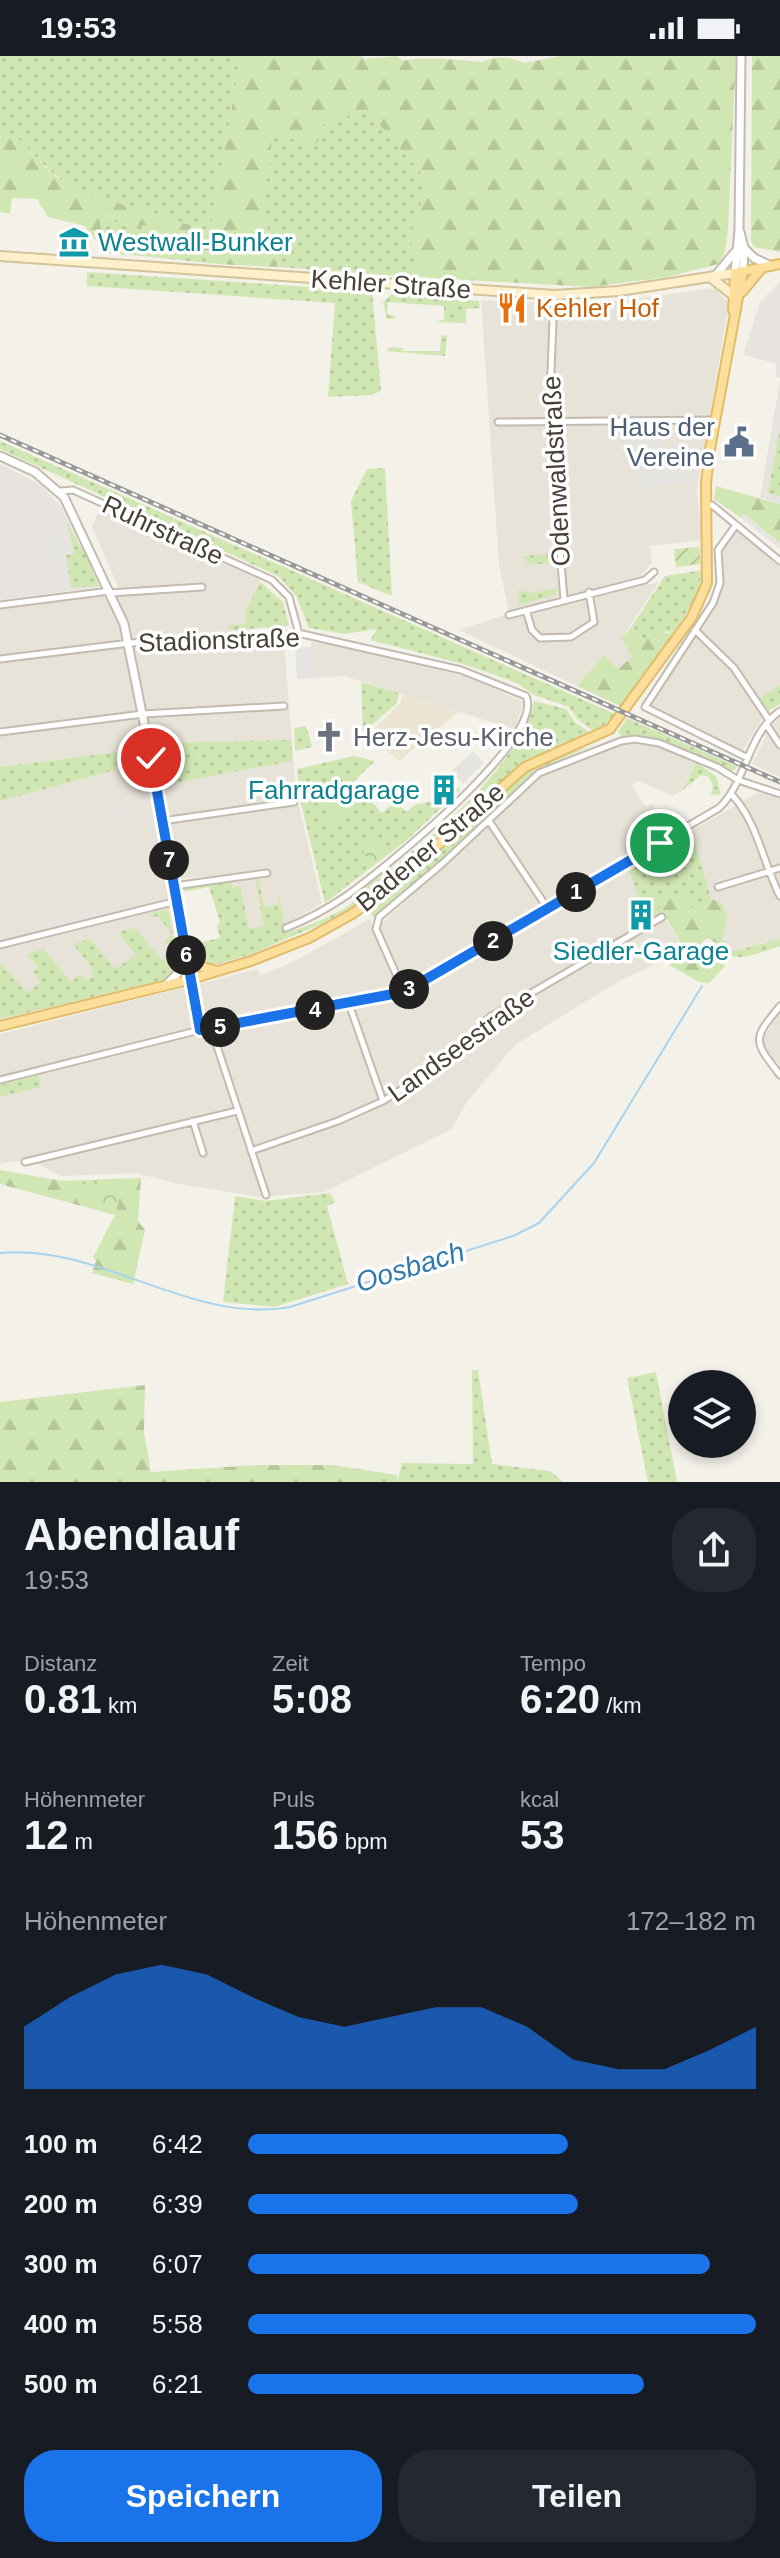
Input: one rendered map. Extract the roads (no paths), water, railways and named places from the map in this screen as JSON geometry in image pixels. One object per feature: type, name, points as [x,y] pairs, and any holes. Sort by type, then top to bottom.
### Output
[{"type":"main road","name":"Kehler Straße","points":[[0,256],[554,295],[619,291],[771,266]]},
{"type":"main road","points":[[712,277],[737,295],[771,266]]},
{"type":"main road","name":"Badener Straße","points":[[0,1026],[188,980],[281,950],[352,914],[416,866],[525,767],[610,729],[702,600],[709,566],[706,505],[714,420],[739,272]]},
{"type":"main road","points":[[186,952],[199,966],[219,971]]},
{"type":"street","points":[[739,272],[741,56]]},
{"type":"street","points":[[740,249],[771,266]]},
{"type":"street","points":[[712,277],[740,249]]},
{"type":"street","name":"Odenwaldstraße","points":[[554,295],[549,421],[564,599]]},
{"type":"street","points":[[498,422],[714,420]]},
{"type":"street","name":"Ruhrstraße","points":[[0,456],[35,472],[60,491],[73,490],[272,580],[289,597],[299,634]]},
{"type":"street","points":[[60,491],[110,592],[130,643],[186,952],[188,980],[200,1030]]},
{"type":"street","points":[[706,505],[712,505],[780,561]]},
{"type":"street","points":[[736,525],[718,550],[718,593],[646,703],[651,713],[748,758]]},
{"type":"street","points":[[509,615],[645,580],[654,572]]},
{"type":"street","points":[[0,605],[110,592],[202,587]]},
{"type":"street","points":[[526,610],[532,630],[540,638],[571,637],[594,622],[589,592]]},
{"type":"street","points":[[695,630],[734,668],[780,745]]},
{"type":"street","name":"Stadionstraße","points":[[0,659],[130,643],[299,634],[448,667],[512,688],[526,696],[528,709],[509,746],[444,817],[343,899],[286,928]]},
{"type":"street","points":[[0,732],[143,714],[284,706]]},
{"type":"street","points":[[0,1080],[200,1030],[404,992],[712,812],[731,794],[767,722],[780,711]]},
{"type":"street","points":[[404,992],[376,929],[377,920],[539,773],[621,741],[641,739],[659,743],[717,767],[738,780],[780,794]]},
{"type":"street","points":[[731,794],[742,806],[780,896]]},
{"type":"street","points":[[161,821],[294,802]]},
{"type":"street","points":[[489,821],[548,909]]},
{"type":"street","points":[[718,887],[780,868]]},
{"type":"street","points":[[174,886],[267,873]]},
{"type":"street","points":[[0,945],[177,901]]},
{"type":"street","name":"Landseestraße","points":[[251,1151],[338,1121],[383,1101],[443,1063],[494,1015],[662,917]]},
{"type":"street","points":[[165,986],[178,973],[186,952]]},
{"type":"street","points":[[348,1001],[383,1101]]},
{"type":"street","points":[[780,1006],[760,1030],[757,1039],[760,1049],[780,1075]]},
{"type":"street","points":[[211,1028],[266,1195]]},
{"type":"street","points":[[25,1162],[237,1111]]},
{"type":"street","points":[[193,1121],[203,1153]]},
{"type":"waterway","name":"Oosbach","points":[[0,1253],[37,1253],[73,1260],[217,1305],[253,1309],[290,1307],[513,1236],[539,1223],[594,1163],[702,986]]},
{"type":"railway","points":[[0,435],[780,782]]},
{"type":"place","name":"Westwall-Bunker","points":[[74,242]]},
{"type":"place","name":"Kehler Hof","points":[[512,308]]},
{"type":"place","name":"Haus der Vereine","points":[[739,442]]},
{"type":"place","name":"Herz-Jesu-Kirche","points":[[329,737]]},
{"type":"place","name":"Fahrradgarage","points":[[444,790]]},
{"type":"place","name":"Siedler-Garage","points":[[641,915]]}]
